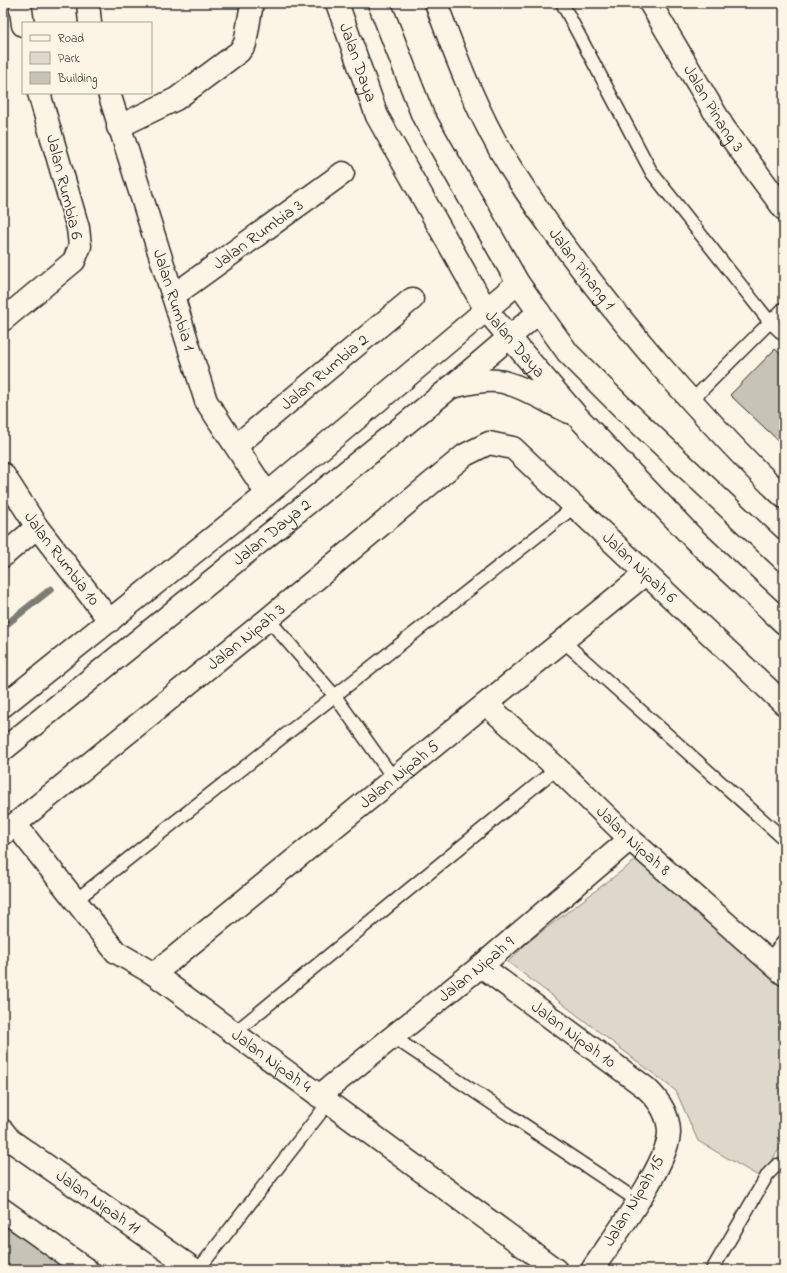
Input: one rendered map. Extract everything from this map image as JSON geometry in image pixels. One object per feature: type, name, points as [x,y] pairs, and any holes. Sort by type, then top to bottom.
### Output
[{"type":"street","points":[[20,3],[23,22]]},
{"type":"street","points":[[88,3],[90,22]]},
{"type":"street","points":[[118,127],[181,96],[239,52],[245,44],[252,3]]},
{"type":"street","name":"Jalan Daya","points":[[337,3],[376,116],[486,310],[576,414],[694,540],[784,622]]},
{"type":"street","name":"Jalan Daya","points":[[379,3],[423,116],[518,283],[568,353],[621,406],[784,560]]},
{"type":"street","name":"Jalan Pinang 1","points":[[436,3],[467,85],[512,169],[563,243],[620,318],[692,401],[784,497]]},
{"type":"street","name":"Jalan Pinang 3","points":[[650,3],[724,128],[784,209]]},
{"type":"street","name":"Jalan Rumbia 6","points":[[3,320],[74,261],[80,246],[78,228],[38,94]]},
{"type":"street","name":"Jalan Rumbia 1","points":[[109,94],[118,127],[206,401],[237,446],[267,494]]},
{"type":"street","name":"Jalan Rumbia 3","points":[[173,296],[343,173]]},
{"type":"street","name":"Jalan Daya 2","points":[[3,706],[267,494],[518,283]]},
{"type":"street","name":"Jalan Rumbia 2","points":[[237,446],[412,299]]},
{"type":"street","name":"Jalan Daya 2","points":[[3,750],[451,387],[539,312]]},
{"type":"street","points":[[451,387],[479,381],[497,381],[512,385],[576,414]]},
{"type":"street","name":"Jalan Nipah 6","points":[[490,443],[513,448],[784,704]]},
{"type":"street","name":"Jalan Nipah 3","points":[[9,829],[268,619],[465,455],[490,443]]},
{"type":"street","name":"Jalan Rumbia 10","points":[[3,474],[37,528],[110,621]]},
{"type":"street","points":[[3,556],[37,528]]},
{"type":"street","name":"Jalan Nipah 5","points":[[154,974],[645,574]]},
{"type":"street","name":"Jalan Nipah 8","points":[[486,704],[630,839],[776,967]]},
{"type":"street","name":"Jalan Nipah 4","points":[[9,829],[76,900],[116,952],[154,974],[556,1270]]},
{"type":"street","name":"Jalan Nipah 9","points":[[324,1099],[393,1037],[481,966],[630,839]]},
{"type":"street","name":"Jalan Nipah 10","points":[[481,966],[646,1088],[655,1096],[662,1107]]},
{"type":"street","name":"Jalan Nipah 15","points":[[592,1270],[638,1201],[668,1145],[668,1119],[662,1107]]},
{"type":"street","name":"Jalan Nipah 11","points":[[5,1142],[196,1270]]},
{"type":"street","points":[[3,1210],[87,1270]]},
{"type":"lane","points":[[562,3],[652,173],[770,322],[784,335]]},
{"type":"lane","points":[[692,401],[784,308]]},
{"type":"lane","points":[[76,900],[574,507]]},
{"type":"lane","points":[[268,619],[335,696],[394,779]]},
{"type":"lane","points":[[563,642],[784,839]]},
{"type":"lane","points":[[234,1033],[556,768]]},
{"type":"lane","points":[[776,967],[784,941]]},
{"type":"lane","points":[[393,1037],[638,1201]]},
{"type":"lane","points":[[196,1270],[324,1099]]},
{"type":"lane","points":[[712,1270],[768,1174],[776,1165],[784,1166]]},
{"type":"green space","points":[[636,860],[717,926],[784,987],[784,1142],[760,1177],[698,1141],[676,1091],[508,962],[528,942]]},
{"type":"building","points":[[775,349],[784,357],[784,446],[730,395]]},
{"type":"building","points":[[3,1224],[68,1270],[3,1270]]},
{"type":"waterway","points":[[3,627],[51,589]]}]
